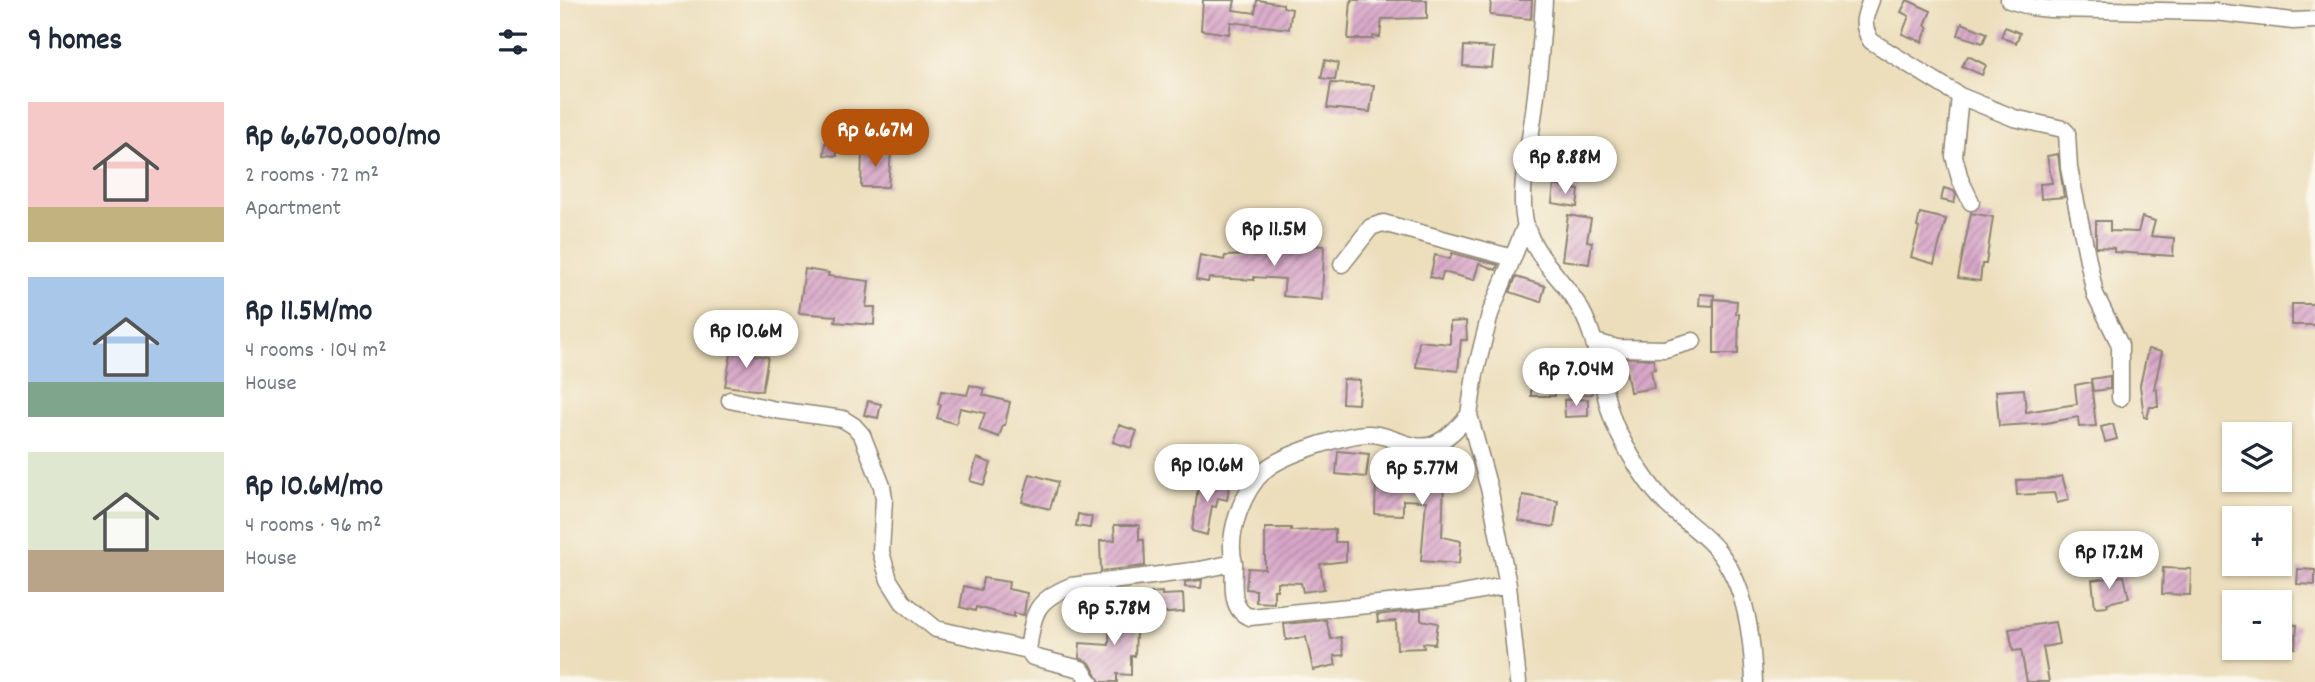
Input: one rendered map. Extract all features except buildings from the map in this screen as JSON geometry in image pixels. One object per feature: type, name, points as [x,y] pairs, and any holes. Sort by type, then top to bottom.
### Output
[{"type":"street","points":[[1544,0],[1523,208],[1526,225],[1533,245],[1580,307],[1595,342],[1612,420],[1621,439],[1654,490],[1719,552],[1735,578],[1744,602],[1754,682]]},
{"type":"street","points":[[1871,0],[1864,29],[1871,41],[1960,96],[2014,118],[2063,129],[2067,133],[2069,168],[2095,294],[2120,345],[2120,398]]},
{"type":"street","points":[[2009,0],[2050,9],[2215,12],[2267,19],[2315,20]]},
{"type":"street","points":[[1960,96],[1954,156],[1970,202]]},
{"type":"street","points":[[1342,264],[1371,227],[1383,223],[1513,258]]},
{"type":"street","points":[[1518,682],[1508,585],[1490,492],[1469,415],[1475,374],[1490,314],[1526,225]]},
{"type":"street","points":[[1595,342],[1617,348],[1665,349],[1693,341]]},
{"type":"street","points":[[730,400],[843,419],[854,426],[862,435],[881,486],[884,499],[881,552],[889,580],[903,602],[919,618],[936,629],[1028,650],[1033,657],[1081,669],[1090,682]]},
{"type":"street","points":[[1469,415],[1444,439],[1432,445],[1416,447],[1372,433],[1352,435],[1282,460],[1265,470],[1248,492],[1236,524],[1231,548],[1234,596],[1238,608],[1250,617],[1447,597],[1508,585]]},
{"type":"street","points":[[1028,650],[1034,616],[1046,598],[1052,594],[1071,586],[1200,570],[1234,563]]}]
